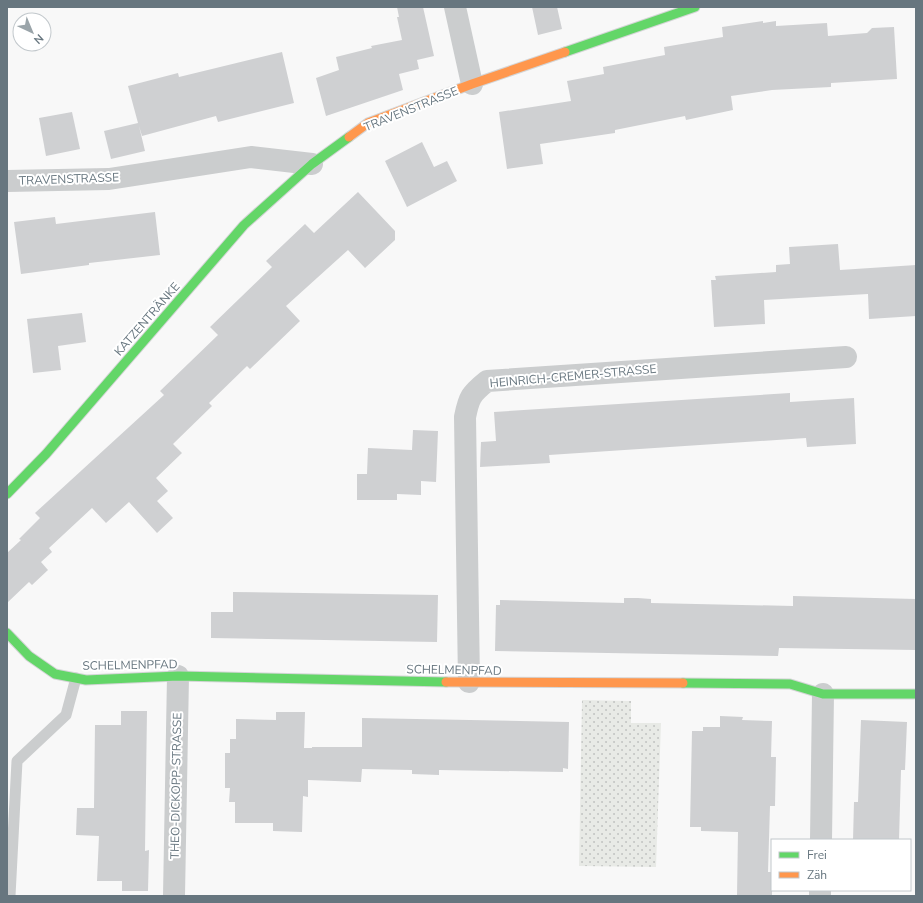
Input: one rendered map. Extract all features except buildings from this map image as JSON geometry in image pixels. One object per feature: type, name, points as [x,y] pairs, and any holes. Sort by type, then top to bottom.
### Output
[{"type":"street","points":[[455,7],[472,84]]},
{"type":"street","name":"TRAVENSTRASSE","points":[[7,181],[109,180],[251,157],[312,164],[368,123],[472,84],[695,7]]},
{"type":"street","name":"KATZENTRÄNKE","points":[[7,494],[46,454],[244,226],[312,164]]},
{"type":"street","name":"HEINRICH-CREMER-STRASSE","points":[[469,682],[465,417],[469,400],[477,389],[487,381],[846,357]]},
{"type":"street","name":"SCHELMENPFAD","points":[[7,633],[30,656],[55,674],[86,680],[178,676],[469,682],[790,684],[823,694],[916,694]]},
{"type":"street","name":"THEO-DICKOPP-STRASSE","points":[[174,896],[178,676]]},
{"type":"street","points":[[821,839],[823,694]]},
{"type":"lane","points":[[10,896],[17,761],[66,715],[76,678]]},
{"type":"shaded area","points":[[582,700],[631,701],[631,723],[661,723],[656,867],[579,866]]},
{"type":"traffic: fast","points":[[565,52],[695,7]]},
{"type":"traffic: fast","points":[[7,494],[46,454],[244,225],[312,164],[349,137]]},
{"type":"traffic: fast","points":[[7,633],[29,656],[55,674],[86,680],[178,676],[446,682]]},
{"type":"traffic: fast","points":[[683,683],[790,684],[823,694],[916,694]]},
{"type":"traffic: slow","points":[[349,137],[368,123],[472,84],[565,52]]},
{"type":"traffic: slow","points":[[446,682],[683,683]]}]
